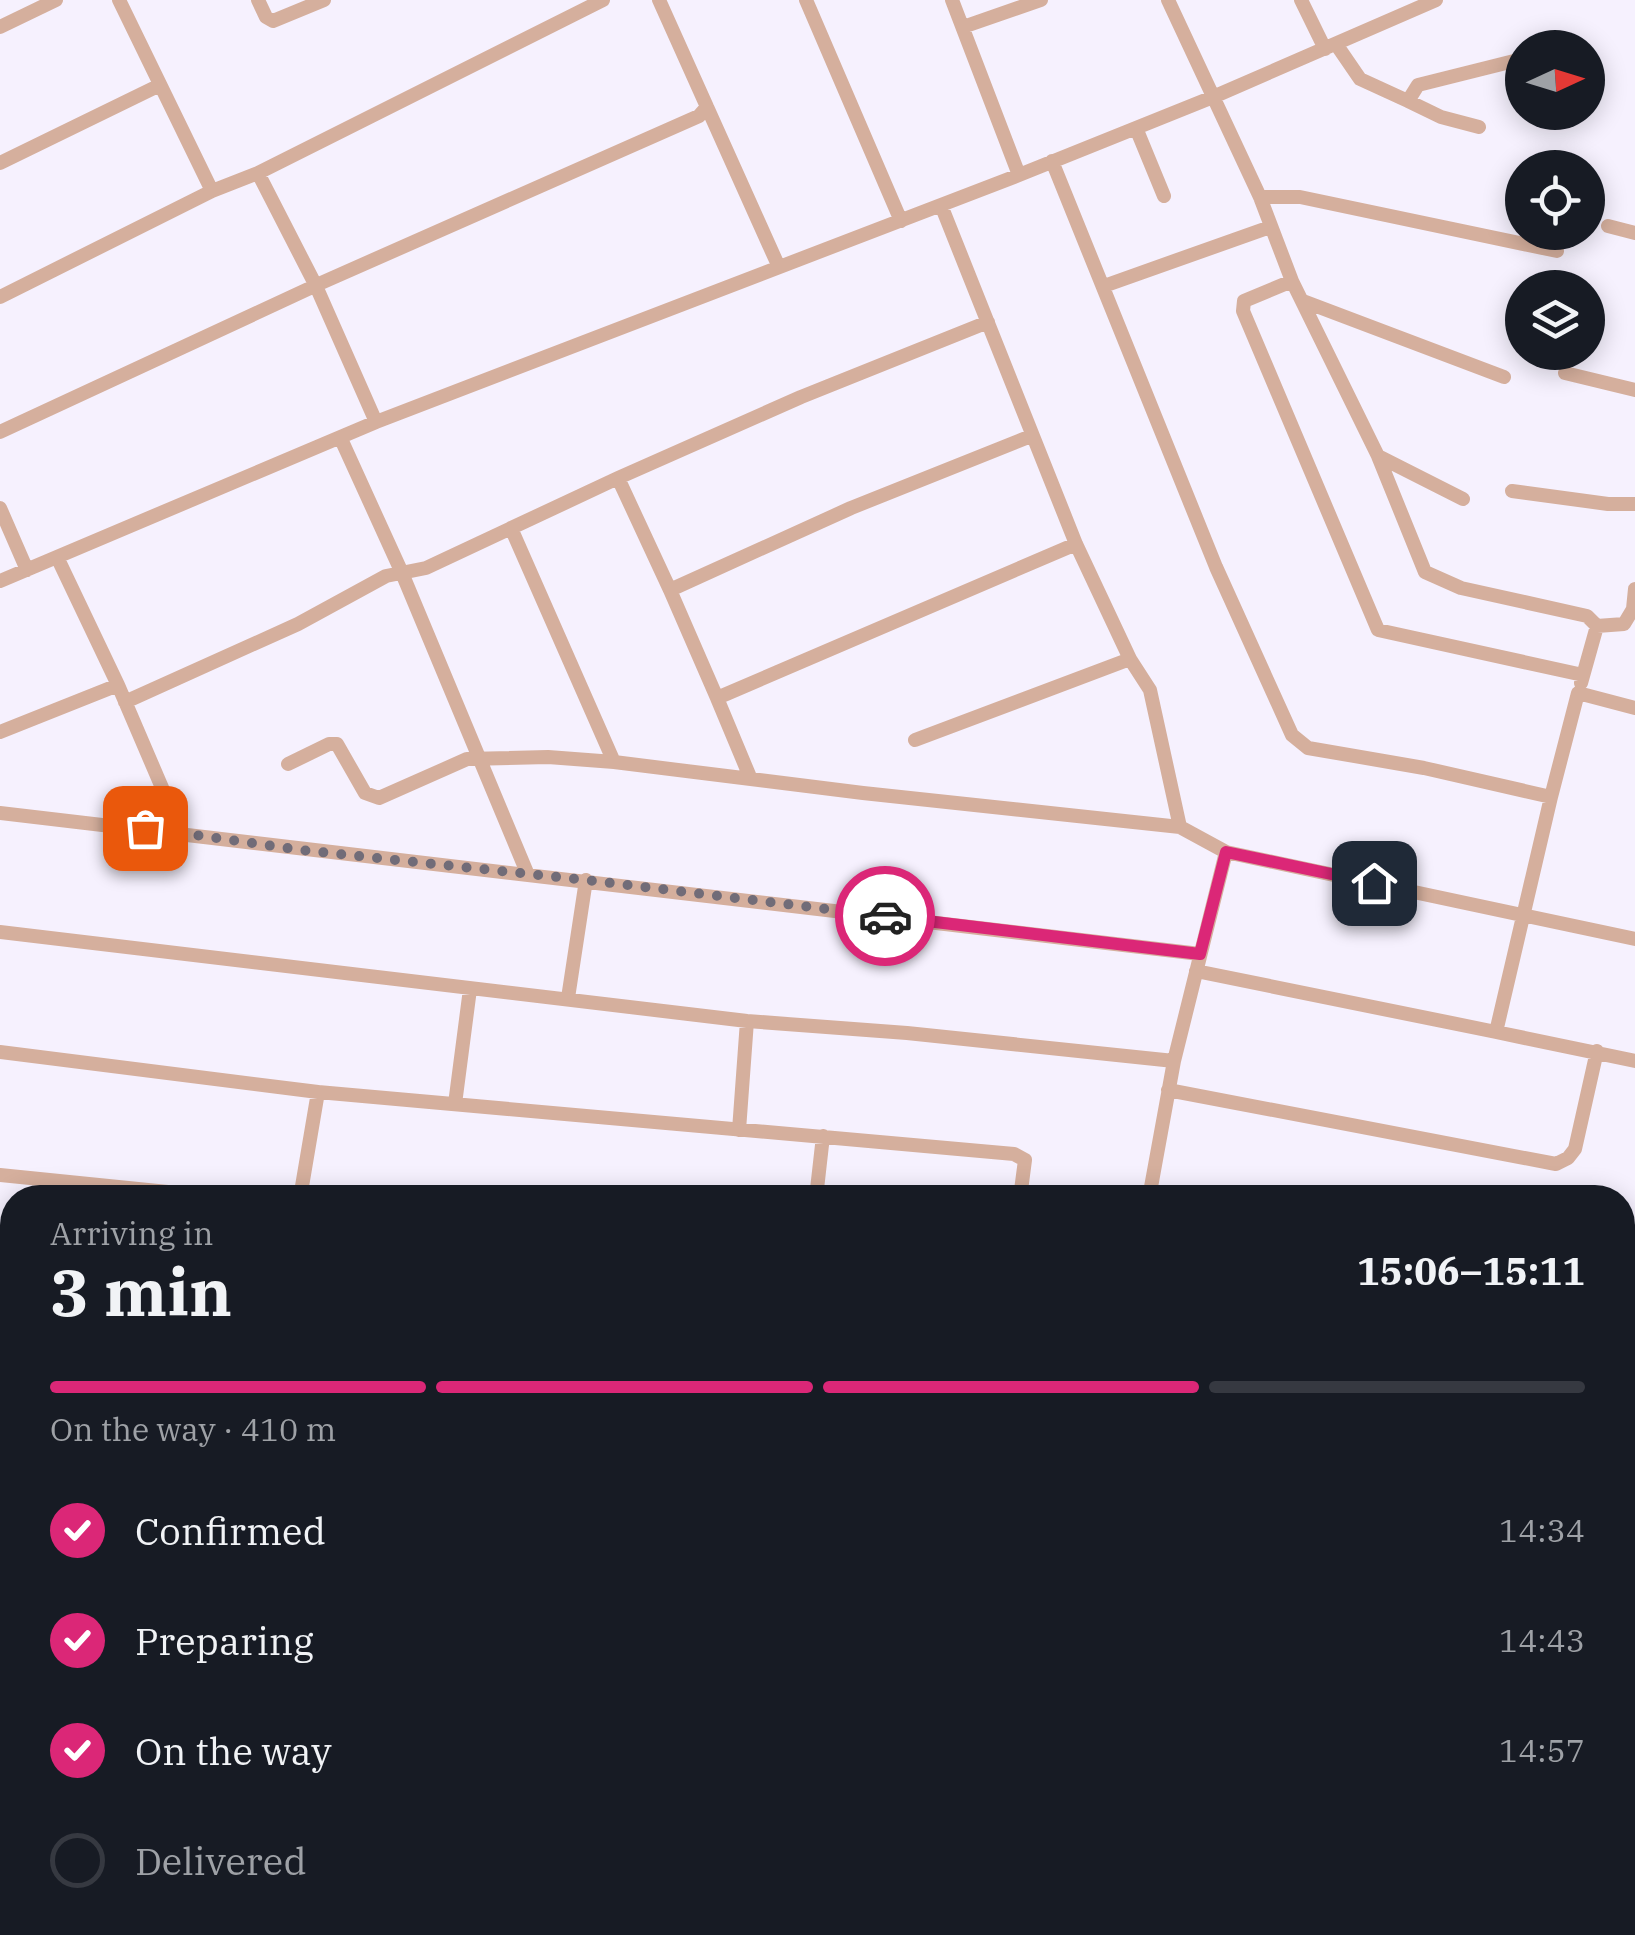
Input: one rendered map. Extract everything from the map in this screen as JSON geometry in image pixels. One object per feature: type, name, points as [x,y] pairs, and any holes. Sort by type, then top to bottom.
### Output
[{"type":"street","points":[[0,27],[31,6],[56,0]]},
{"type":"street","points":[[119,0],[212,191]]},
{"type":"street","points":[[258,0],[266,17],[273,20],[324,0]]},
{"type":"street","points":[[0,297],[603,0]]},
{"type":"street","points":[[659,0],[778,265]]},
{"type":"street","points":[[806,0],[901,221]]},
{"type":"street","points":[[952,0],[1020,175]]},
{"type":"street","points":[[964,28],[1041,0]]},
{"type":"street","points":[[1168,0],[1260,196],[1292,281],[1378,456],[1425,572],[1461,588],[1587,616],[1597,626],[1624,624],[1634,609],[1635,589]]},
{"type":"street","points":[[1301,0],[1330,46],[1360,79],[1441,117],[1479,127]]},
{"type":"street","points":[[0,581],[376,422],[1213,97],[1431,1]]},
{"type":"street","points":[[1408,101],[1418,85],[1505,63]]},
{"type":"street","points":[[0,163],[160,84]]},
{"type":"street","points":[[0,432],[698,116],[707,106]]},
{"type":"street","points":[[1136,128],[1164,196]]},
{"type":"street","points":[[1052,162],[1216,566],[1292,735],[1308,748],[1424,768],[1551,797]]},
{"type":"street","points":[[258,173],[316,286],[376,422]]},
{"type":"street","points":[[1260,196],[1300,197],[1557,251]]},
{"type":"street","points":[[941,205],[1076,544],[1155,704],[1180,827]]},
{"type":"street","points":[[1608,226],[1635,233]]},
{"type":"street","points":[[1104,286],[1270,227]]},
{"type":"street","points":[[1292,281],[1244,301],[1243,311],[1378,630],[1583,674]]},
{"type":"street","points":[[1303,301],[1504,376]]},
{"type":"street","points":[[126,702],[298,624],[386,576],[426,568],[618,478],[988,322]]},
{"type":"street","points":[[1566,373],[1635,390]]},
{"type":"street","points":[[670,590],[851,508],[1030,436]]},
{"type":"street","points":[[341,439],[402,572],[528,874]]},
{"type":"street","points":[[1378,456],[1463,499]]},
{"type":"street","points":[[618,478],[750,777]]},
{"type":"street","points":[[1512,491],[1635,504]]},
{"type":"street","points":[[0,508],[27,570]]},
{"type":"street","points":[[511,528],[614,762]]},
{"type":"street","points":[[717,698],[1076,544]]},
{"type":"street","points":[[58,558],[118,684],[181,832]]},
{"type":"street","points":[[1496,1032],[1551,797],[1597,626]]},
{"type":"street","points":[[915,740],[1130,659]]},
{"type":"street","points":[[0,732],[118,684]]},
{"type":"street","points":[[1578,694],[1635,708]]},
{"type":"street","points":[[288,764],[329,744],[337,744],[365,793],[379,798],[481,757],[614,762],[1180,827],[1226,852],[1635,938]]},
{"type":"street","points":[[0,813],[1200,954]]},
{"type":"street","points":[[1150,1185],[1174,1061],[1226,852]]},
{"type":"street","points":[[568,998],[586,880]]},
{"type":"street","points":[[0,932],[747,1021],[907,1032],[1174,1061]]},
{"type":"street","points":[[1196,971],[1635,1061]]},
{"type":"street","points":[[455,1104],[470,989]]},
{"type":"street","points":[[739,1130],[747,1021]]},
{"type":"street","points":[[1168,1090],[1556,1164],[1575,1149],[1596,1051]]},
{"type":"street","points":[[0,1052],[318,1092],[1020,1156],[1025,1166],[1022,1185]]},
{"type":"street","points":[[302,1185],[318,1092]]},
{"type":"street","points":[[817,1185],[823,1136]]},
{"type":"street","points":[[0,1175],[99,1185]]},
{"type":"way so far","points":[[145,828],[301,850],[885,916]]},
{"type":"route","points":[[885,916],[1200,954],[1226,852],[1374,883]]}]
